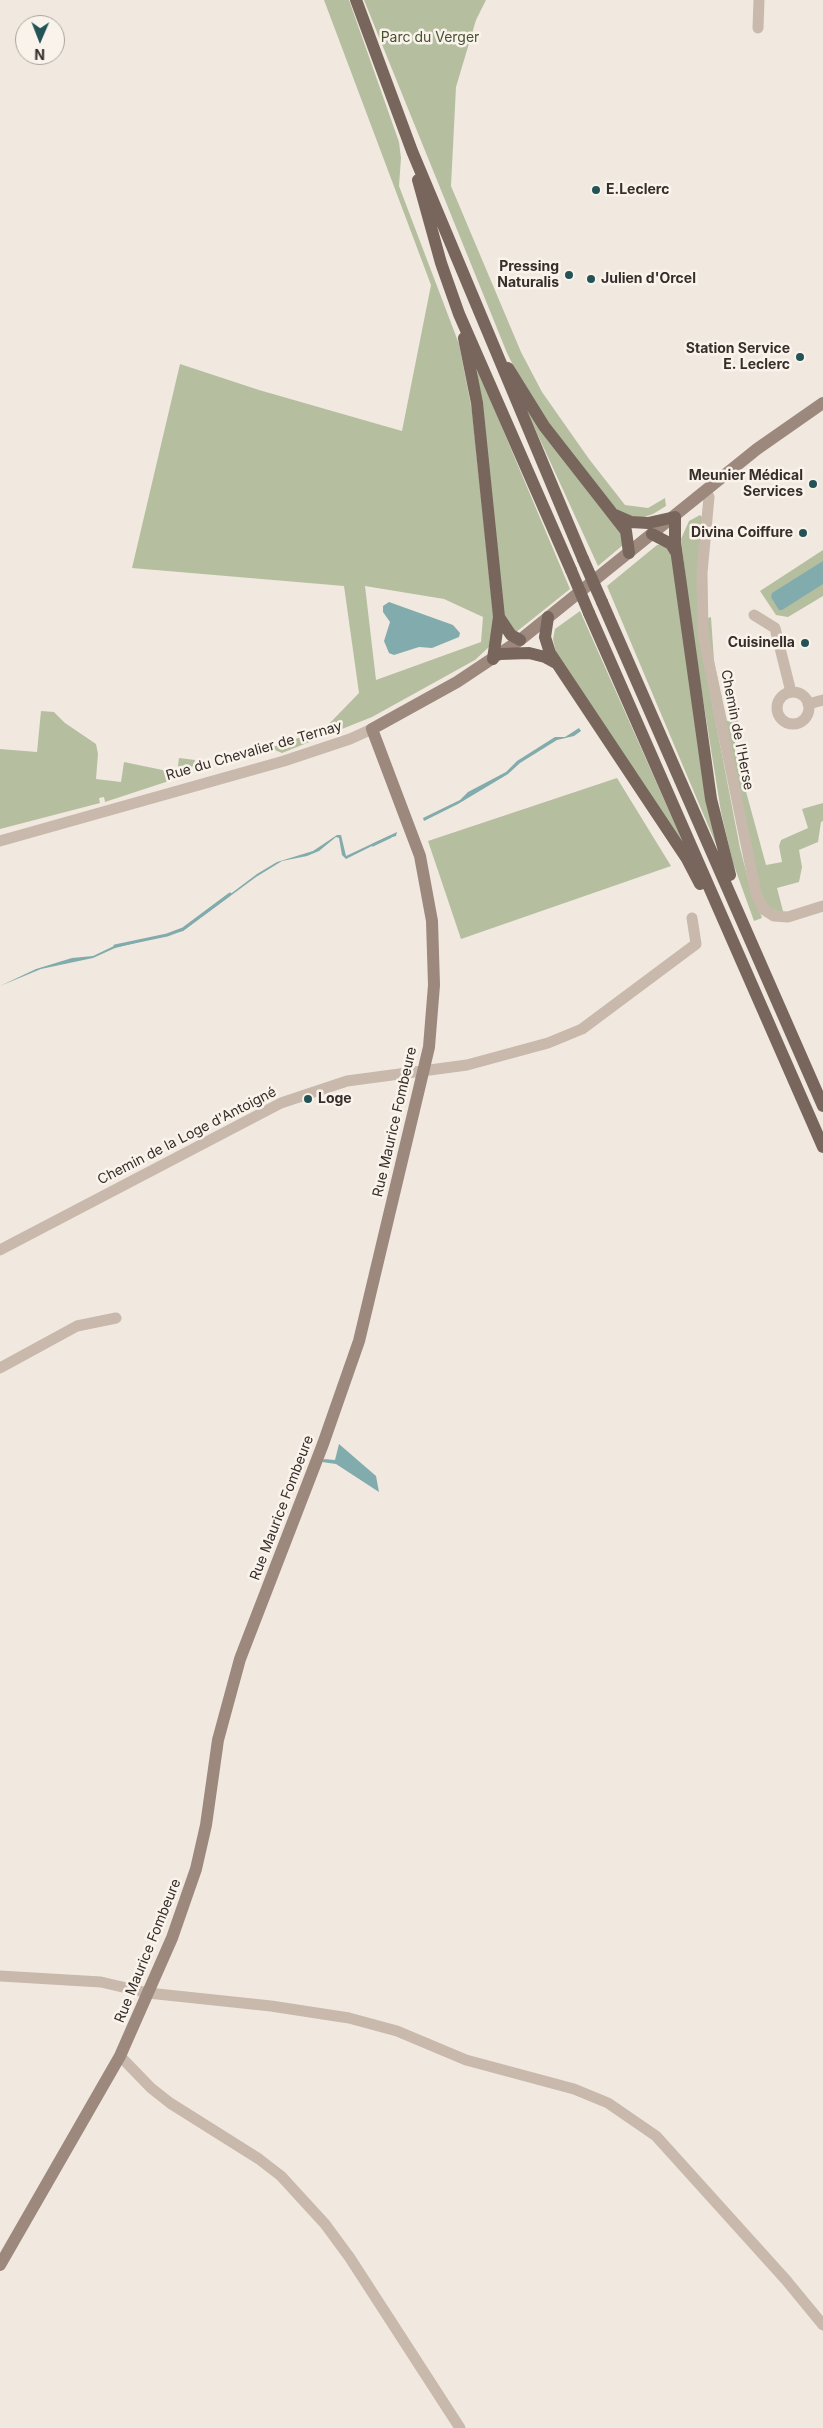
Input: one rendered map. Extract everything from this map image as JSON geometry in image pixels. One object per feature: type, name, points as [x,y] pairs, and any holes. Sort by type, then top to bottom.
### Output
[{"type":"main road","points":[[356,0],[412,151],[582,559],[823,1106]]},
{"type":"main road","points":[[412,151],[428,220],[459,314],[823,1147]]},
{"type":"main road","points":[[459,314],[477,403],[498,617],[497,656],[529,653],[545,657],[558,664]]},
{"type":"main road","points":[[494,347],[544,426],[626,531],[629,553]]},
{"type":"main road","points":[[615,515],[631,522],[648,523],[675,517],[676,552],[711,798],[726,863],[743,905],[744,927]]},
{"type":"main road","points":[[652,534],[671,544],[676,552]]},
{"type":"main road","points":[[498,617],[511,634],[520,640]]},
{"type":"main road","points":[[548,617],[545,637],[550,653],[687,859],[712,906],[728,929]]},
{"type":"street","points":[[758,28],[759,0]]},
{"type":"street","name":"Rue du Chevalier de Ternay","points":[[0,840],[284,761],[342,742],[418,706],[520,640],[777,433],[823,403]]},
{"type":"street","name":"Chemin de l'Herse","points":[[706,491],[709,497],[702,573],[703,634],[756,893],[763,909],[774,916],[788,917],[823,906]]},
{"type":"street","points":[[754,615],[775,628],[790,692]]},
{"type":"street","points":[[790,692],[804,696],[808,704],[808,713],[802,720],[793,724],[784,720],[778,712],[778,702],[781,697],[790,692]]},
{"type":"street","points":[[808,704],[823,700]]},
{"type":"street","name":"Rue Maurice Fombeure","points":[[0,2264],[120,2056],[172,1938],[196,1869],[206,1825],[218,1740],[240,1659],[326,1436],[359,1341],[423,1072],[433,1018],[434,985],[434,945],[427,888],[407,816],[372,729]]},
{"type":"street","name":"Chemin de la Loge d'Antoigné","points":[[0,1250],[281,1103],[347,1081],[423,1072],[485,1060],[548,1043],[582,1029],[696,944],[692,918]]},
{"type":"street","points":[[0,1368],[76,1326],[116,1318]]},
{"type":"street","points":[[0,1976],[101,1982],[148,1993],[271,2006],[349,2018],[397,2031],[466,2060],[574,2089],[608,2103],[656,2136],[786,2280],[823,2325]]},
{"type":"street","points":[[120,2056],[170,2103],[259,2158],[281,2176],[324,2224],[350,2258],[460,2428]]},
{"type":"green space","points":[[324,0],[349,0],[399,142],[401,158],[399,186],[459,344],[472,411],[494,621],[490,646],[475,660],[372,717],[282,753],[270,748],[324,729],[359,693],[344,586],[132,568],[180,364],[259,390],[402,431],[431,285]],"holes":[[[365,586],[444,599],[483,617],[481,642],[376,680]]]},
{"type":"green space","name":"Parc du Verger","points":[[364,0],[486,0],[476,20],[456,87],[451,186],[521,352],[542,392],[589,459],[625,505],[648,508],[665,498],[666,506],[653,514],[638,519],[619,512],[612,505],[556,434],[522,383],[507,353]]},
{"type":"green space","points":[[471,354],[570,589],[515,633],[504,621]]},
{"type":"green space","points":[[519,394],[620,527],[623,545],[598,566]]},
{"type":"green space","points":[[700,515],[703,518],[698,569],[698,630],[740,848],[748,879],[762,918],[754,921],[733,863],[721,812],[691,624],[681,539],[689,521]]},
{"type":"green space","points":[[663,544],[669,549],[673,557],[721,856],[607,586],[657,545]]},
{"type":"green space","points":[[823,550],[823,596],[788,617],[776,615],[760,591]]},
{"type":"green space","points":[[580,611],[687,851],[556,653],[553,639],[555,629]]},
{"type":"green space","points":[[711,617],[714,661],[727,721],[737,718],[739,724],[735,735],[735,751],[766,865],[782,862],[779,846],[781,840],[808,828],[802,809],[823,803],[823,821],[821,822],[818,842],[799,850],[802,867],[799,882],[777,888],[783,911],[767,907],[759,889],[705,619]]},
{"type":"green space","points":[[41,711],[54,712],[65,723],[96,744],[98,754],[96,779],[121,782],[124,762],[177,773],[179,758],[195,760],[194,765],[184,776],[105,802],[104,797],[99,798],[100,803],[0,829],[0,749],[37,752]]},
{"type":"green space","points":[[617,778],[671,866],[461,939],[428,841]]},
{"type":"water","points":[[823,561],[823,584],[782,610],[779,610],[771,597],[772,593]]},
{"type":"water","points":[[389,602],[453,625],[460,633],[459,637],[432,648],[419,647],[394,655],[389,653],[384,641],[390,622],[383,612],[383,606]]},
{"type":"water","points":[[579,728],[581,731],[574,736],[557,740],[520,763],[508,774],[458,804],[424,821],[423,818],[460,800],[468,792],[506,772],[517,761],[555,737],[565,737]]},
{"type":"water","points":[[397,832],[396,836],[346,859],[342,855],[339,838],[336,837],[319,851],[307,856],[282,861],[256,877],[183,931],[115,948],[93,958],[41,969],[0,986],[36,969],[72,958],[93,956],[114,946],[172,933],[188,926],[257,874],[277,862],[313,851],[337,835],[341,835],[346,856]]},
{"type":"water","points":[[339,1444],[376,1476],[379,1492],[336,1464],[322,1462],[324,1459],[335,1460]]},
{"type":"waterway","points":[[373,845],[390,837]]},
{"type":"waterway","points":[[115,946],[167,935],[183,929],[230,894]]},
{"type":"place","name":"E.Leclerc","points":[[596,190]]},
{"type":"place","name":"Pressing Naturalis","points":[[569,275]]},
{"type":"place","name":"Julien d'Orcel","points":[[591,279]]},
{"type":"place","name":"Station Service E. Leclerc","points":[[800,357]]},
{"type":"place","name":"Meunier Médical Services","points":[[813,484]]},
{"type":"place","name":"Divina Coiffure","points":[[803,533]]},
{"type":"place","name":"Cuisinella","points":[[805,643]]},
{"type":"place","name":"Loge","points":[[308,1099]]}]
